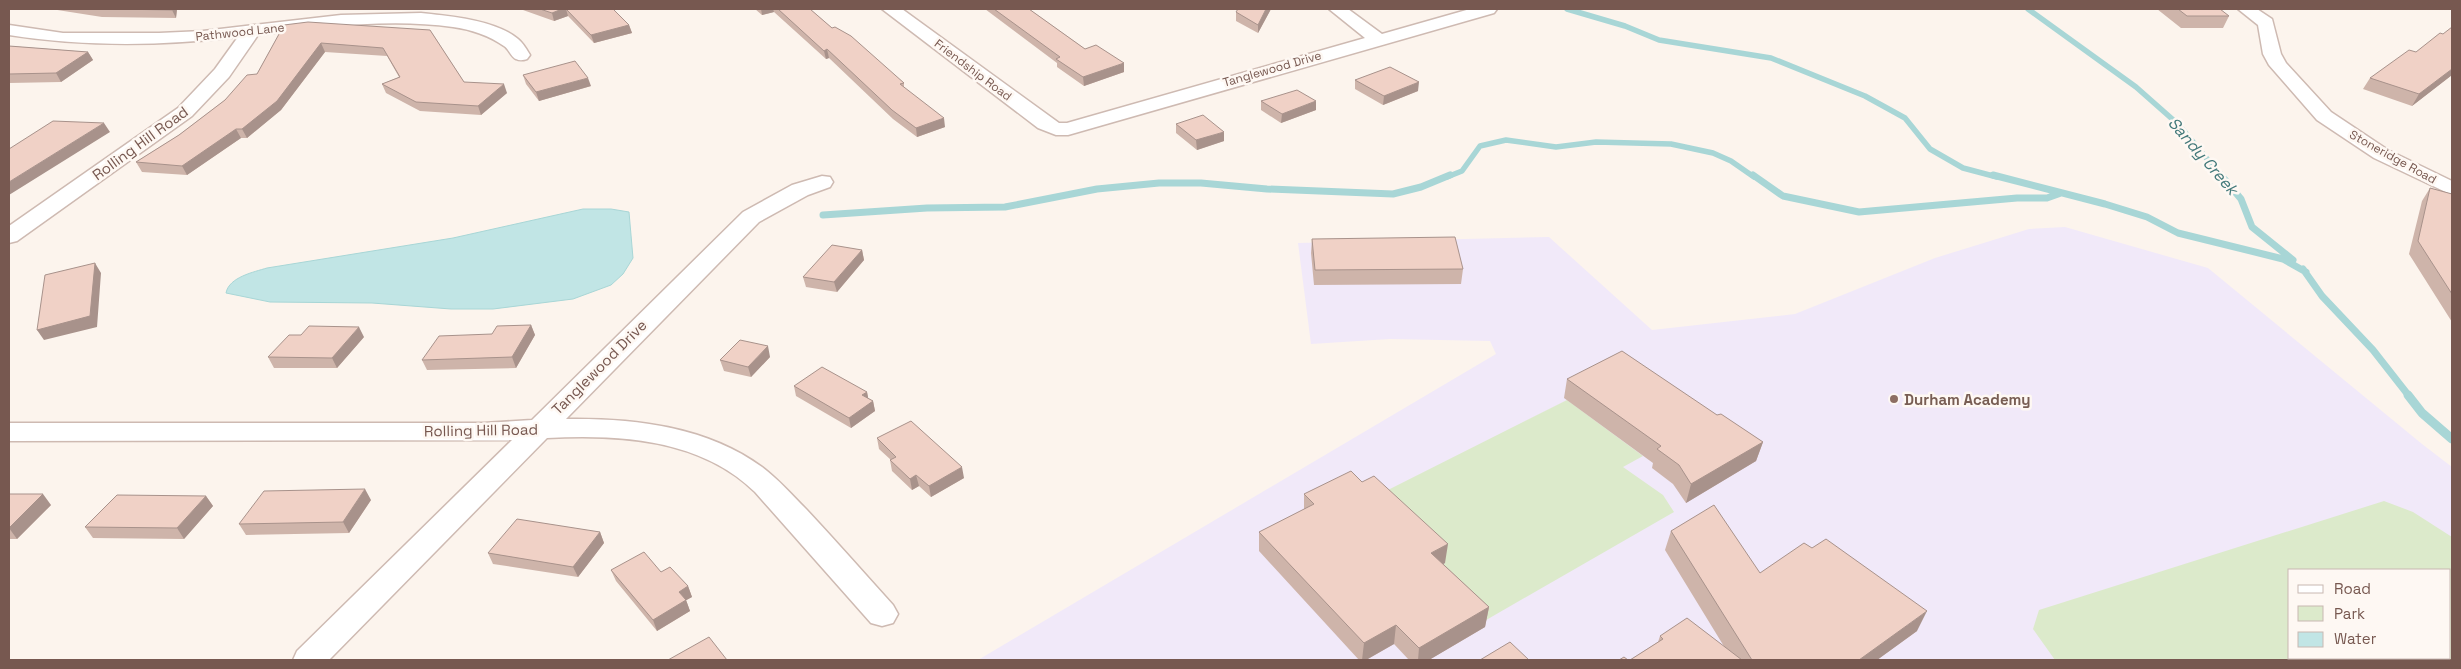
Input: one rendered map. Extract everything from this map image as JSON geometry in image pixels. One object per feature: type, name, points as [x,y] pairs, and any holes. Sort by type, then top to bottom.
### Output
[{"type":"street","name":"Friendship Road","points":[[891,9],[1045,124],[1056,129]]},
{"type":"street","points":[[1337,9],[1379,40]]},
{"type":"street","name":"Tanglewood Drive","points":[[1056,129],[1068,129],[1488,9]]},
{"type":"street","name":"Stoneridge Road","points":[[2246,9],[2266,23],[2272,54],[2278,65],[2324,116],[2381,154],[2452,188]]},
{"type":"street","name":"Pathwood Lane","points":[[9,30],[63,38],[194,37],[341,20],[421,18],[458,22],[494,33],[512,43],[521,55]]},
{"type":"street","name":"Rolling Hill Road","points":[[9,236],[185,112],[222,73],[252,31]]},
{"type":"street","name":"Tanglewood Drive","points":[[309,660],[751,216],[800,190],[822,182]]},
{"type":"street","name":"Rolling Hill Road","points":[[9,432],[484,432],[538,429],[627,429],[658,432],[700,446],[751,472],[781,502],[882,614]]},
{"type":"shaded area","name":"Durham Academy","points":[[2065,227],[2208,268],[2452,467],[2452,660],[978,660],[1496,354],[1490,341],[1390,339],[1311,344],[1298,243],[1549,237],[1652,330],[1795,314],[1935,258],[2029,229]]},
{"type":"green space","points":[[1567,400],[1643,456],[1623,467],[1663,495],[1674,512],[1481,623],[1428,573],[1445,563],[1374,497]]},
{"type":"green space","points":[[2384,501],[2413,512],[2452,537],[2452,660],[2055,660],[2033,629],[2039,610]]},
{"type":"water","points":[[583,209],[611,209],[629,212],[633,258],[623,274],[611,285],[573,299],[493,309],[451,309],[372,303],[270,302],[226,293],[228,287],[237,279],[249,273],[267,268],[453,238]]},
{"type":"building","points":[[114,9],[172,9],[172,10]]},
{"type":"building","points":[[540,9],[562,9],[552,13]]},
{"type":"building","points":[[566,9],[613,9],[629,25],[591,35]]},
{"type":"building","points":[[778,9],[810,9],[832,28],[835,27],[851,36],[904,83],[900,84],[944,118],[916,128],[892,110],[827,49],[824,51]]},
{"type":"building","points":[[994,9],[1029,9],[1085,49],[1096,45],[1124,63],[1083,77],[1056,59],[1060,57]]},
{"type":"building","points":[[1238,9],[1266,9],[1258,25],[1236,12]]},
{"type":"building","points":[[2178,9],[2220,9],[2229,16],[2187,16]]},
{"type":"building","points":[[308,22],[430,30],[464,82],[504,84],[478,106],[416,102],[382,84],[400,77],[383,48],[321,43],[277,101],[242,129],[236,129],[182,166],[136,162],[179,135],[225,100],[247,75],[257,74],[284,25]]},
{"type":"building","points":[[2452,27],[2452,69],[2419,94],[2370,78],[2409,50],[2416,52],[2440,33],[2443,34]]},
{"type":"building","points":[[9,46],[88,52],[56,73],[9,74]]},
{"type":"building","points":[[575,61],[588,78],[536,92],[523,75]]},
{"type":"building","points":[[1390,67],[1419,82],[1384,96],[1355,80]]},
{"type":"building","points":[[1297,90],[1316,101],[1282,114],[1261,101]]},
{"type":"building","points":[[1203,115],[1224,132],[1196,140],[1176,124]]},
{"type":"building","points":[[53,121],[104,123],[9,182],[9,149]]},
{"type":"building","points":[[2430,188],[2452,194],[2452,294],[2418,241]]},
{"type":"building","points":[[1455,237],[1463,269],[1315,270],[1312,239]]},
{"type":"building","points":[[832,245],[862,250],[834,282],[803,277]]},
{"type":"building","points":[[95,263],[90,316],[37,330],[45,275]]},
{"type":"building","points":[[531,325],[512,357],[422,360],[439,336],[492,334],[497,326]]},
{"type":"building","points":[[309,326],[359,327],[332,358],[268,357],[289,335],[301,335]]},
{"type":"building","points":[[740,340],[768,346],[748,367],[720,360]]},
{"type":"building","points":[[1622,351],[1717,415],[1721,414],[1763,442],[1691,484],[1679,465],[1657,449],[1661,446],[1567,379]]},
{"type":"building","points":[[822,367],[867,392],[862,395],[873,401],[849,418],[794,386]]},
{"type":"building","points":[[911,421],[962,467],[929,486],[916,475],[910,479],[890,460],[896,457],[877,438]]},
{"type":"building","points":[[1351,471],[1362,482],[1374,476],[1448,544],[1431,553],[1489,607],[1419,648],[1396,625],[1364,643],[1259,532],[1314,504],[1304,494]]},
{"type":"building","points":[[365,489],[343,522],[239,524],[264,491]]},
{"type":"building","points":[[9,494],[43,494],[9,528]]},
{"type":"building","points":[[117,495],[206,496],[177,528],[85,527]]},
{"type":"building","points":[[1714,505],[1760,573],[1804,543],[1812,548],[1826,539],[1927,611],[1859,660],[1752,660],[1671,531]]},
{"type":"building","points":[[517,519],[600,532],[573,567],[488,553]]},
{"type":"building","points":[[644,552],[661,572],[670,567],[688,586],[679,592],[686,600],[653,620],[611,570]]},
{"type":"building","points":[[1687,618],[1742,660],[1630,660],[1663,639],[1660,636]]},
{"type":"building","points":[[709,637],[727,660],[668,660]]},
{"type":"building","points":[[1510,642],[1529,660],[1480,660]]},
{"type":"waterway","points":[[1567,9],[1625,26],[1659,40],[1771,58],[1865,96],[1905,118],[1930,149],[1963,168],[1997,177]]},
{"type":"waterway","name":"Sandy Creek","points":[[2028,9],[2136,87],[2179,125],[2222,177]]},
{"type":"waterway","points":[[1447,177],[1462,171],[1480,146],[1506,140],[1556,147],[1596,142],[1671,144],[1713,153],[1731,161],[1754,177]]},
{"type":"waterway","points":[[823,215],[927,208],[1005,207],[1097,189],[1159,183],[1201,183],[1267,189],[1393,194],[1421,187],[1450,175]]},
{"type":"waterway","points":[[1753,175],[1783,196],[1859,212],[2017,198],[2047,198],[2061,193]]},
{"type":"waterway","points":[[1993,175],[2105,204],[2147,217],[2178,233],[2283,259],[2305,271]]},
{"type":"waterway","name":"Sandy Creek","points":[[2221,175],[2241,199],[2252,227],[2293,260]]},
{"type":"waterway","name":"Sandy Creek","points":[[2305,271],[2322,296],[2373,350],[2409,396]]},
{"type":"waterway","name":"Sandy Creek","points":[[2408,395],[2422,413],[2452,439]]},
{"type":"place","name":"Durham Academy","points":[[1894,399]]}]
